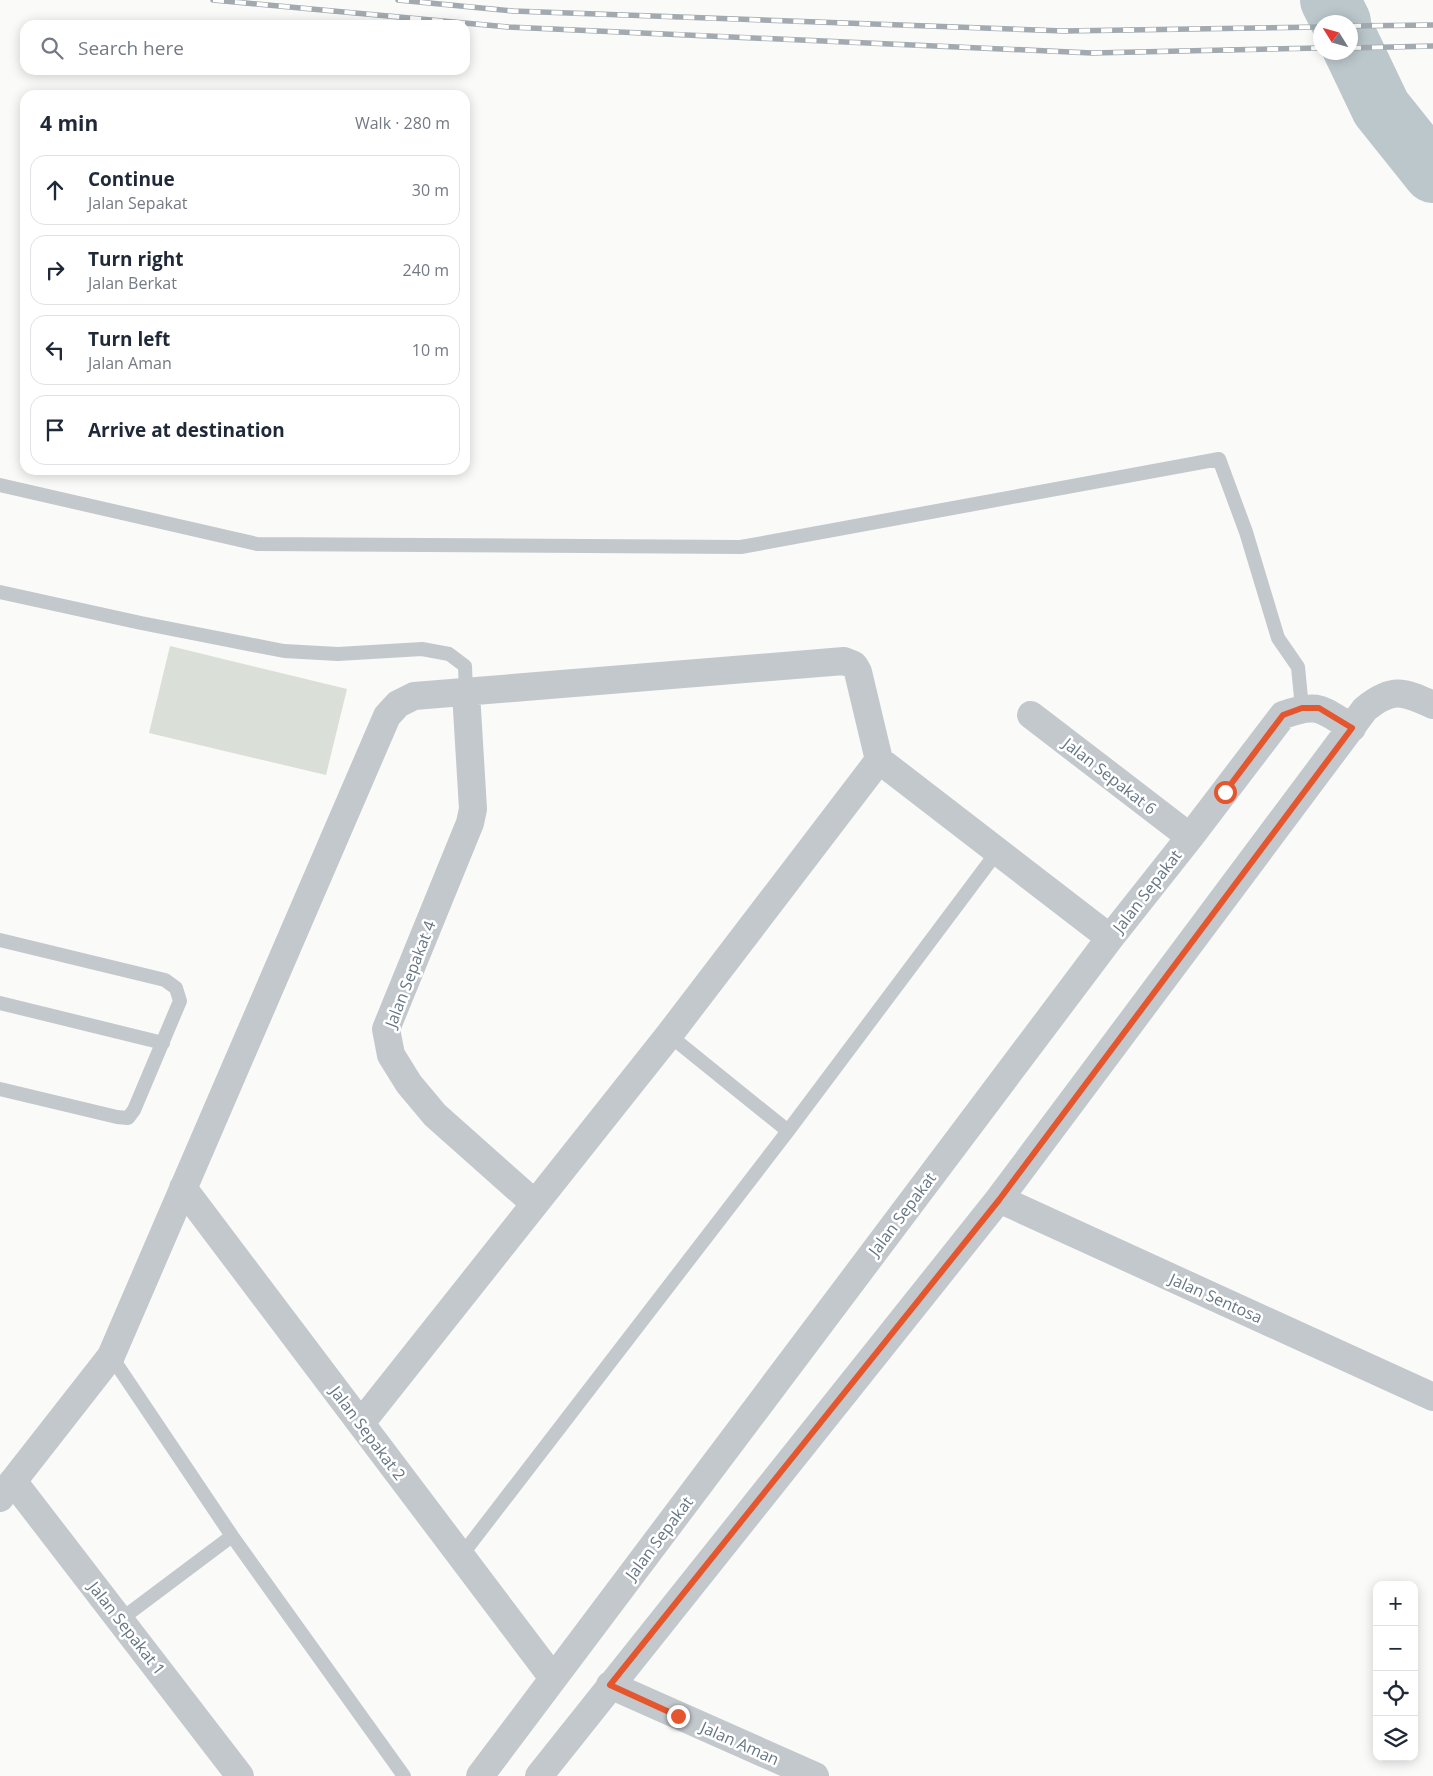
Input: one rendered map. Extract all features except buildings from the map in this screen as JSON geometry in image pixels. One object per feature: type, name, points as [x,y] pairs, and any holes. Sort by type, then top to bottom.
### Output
[{"type":"street","points":[[6,1489],[111,1356],[387,716],[398,704],[414,696],[844,661],[854,665],[858,672],[879,760],[1110,938]]},
{"type":"street","name":"Jalan Sepakat 4","points":[[466,693],[473,809],[470,823],[386,1029],[391,1055],[414,1091],[435,1115],[534,1203]]},
{"type":"street","points":[[538,1776],[999,1200],[1352,728],[1364,709],[1378,698],[1394,693],[1410,695],[1433,705]]},
{"type":"street","points":[[1302,708],[1319,708],[1352,728]]},
{"type":"street","name":"Jalan Sepakat","points":[[480,1776],[1110,938],[1190,838],[1283,715],[1302,708]]},
{"type":"street","name":"Jalan Sepakat 6","points":[[1031,715],[1190,838]]},
{"type":"street","points":[[361,1423],[669,1035],[879,760]]},
{"type":"street","name":"Jalan Sepakat 2","points":[[183,1188],[553,1678]]},
{"type":"street","name":"Jalan Sentosa","points":[[999,1200],[1433,1397]]},
{"type":"street","name":"Jalan Sepakat 1","points":[[6,1489],[120,1620],[240,1776]]},
{"type":"street","name":"Jalan Aman","points":[[610,1685],[815,1776]]},
{"type":"lane","points":[[0,485],[257,544],[742,547],[1219,459],[1246,532],[1278,638],[1298,668],[1302,708]]},
{"type":"lane","points":[[0,592],[141,624],[284,652],[338,654],[422,649],[449,654],[464,666],[466,693]]},
{"type":"lane","points":[[461,1556],[788,1131],[997,852]]},
{"type":"lane","points":[[0,940],[165,980],[176,988],[180,1001],[134,1110],[128,1118],[0,1089]]},
{"type":"lane","points":[[0,1003],[163,1043]]},
{"type":"lane","points":[[669,1035],[788,1131]]},
{"type":"lane","points":[[111,1356],[232,1536],[404,1776]]},
{"type":"lane","points":[[120,1620],[232,1536]]},
{"type":"shaded area","points":[[170,646],[347,689],[326,775],[149,733]]},
{"type":"waterway","points":[[1330,0],[1338,15]]},
{"type":"waterway","points":[[1358,60],[1381,108],[1433,173]]},
{"type":"railway","points":[[213,0],[432,20]]},
{"type":"railway","points":[[398,0],[513,11],[1064,31],[1313,27]]},
{"type":"railway","points":[[470,24],[508,27],[1092,53],[1313,48]]},
{"type":"railway","points":[[1358,26],[1433,25]]},
{"type":"railway","points":[[1358,48],[1433,46]]},
{"type":"route","points":[[678,1716],[610,1685],[999,1200],[1352,728],[1319,708],[1302,708],[1283,715],[1225,792]]}]
